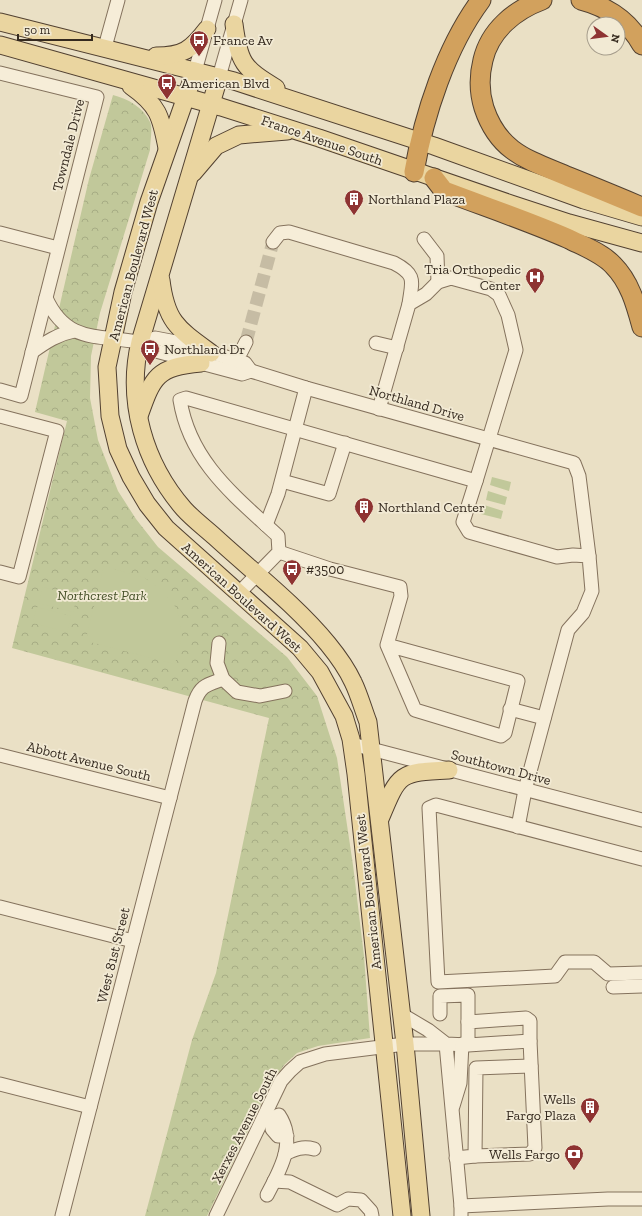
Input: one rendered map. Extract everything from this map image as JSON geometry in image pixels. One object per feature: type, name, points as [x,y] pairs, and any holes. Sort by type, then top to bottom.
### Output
[{"type":"highway","points":[[414,172],[419,141],[447,60],[468,20],[481,0]]},
{"type":"highway","points":[[542,0],[520,10],[505,22],[497,31],[484,55],[480,75],[481,99],[490,123],[496,134],[506,146],[531,162],[642,207]]},
{"type":"highway","points":[[582,0],[606,8],[622,18],[638,37],[642,45]]},
{"type":"highway","points":[[434,178],[444,191],[538,225],[589,248],[607,260],[626,282],[632,294],[642,328]]},
{"type":"main road","name":"France Avenue South","points":[[0,22],[141,56],[302,103],[419,141],[584,200],[642,217]]},
{"type":"main road","points":[[234,24],[239,54],[249,70],[302,103]]},
{"type":"main road","points":[[141,56],[179,55],[194,46],[207,29]]},
{"type":"main road","name":"France Avenue South","points":[[0,45],[211,104],[569,223],[642,243]]},
{"type":"main road","name":"American Boulevard West","points":[[195,71],[167,148],[122,292],[107,367],[110,416],[118,449],[146,504],[166,528],[300,648],[320,672],[344,716],[352,744],[402,1216]]},
{"type":"main road","points":[[119,78],[146,97],[157,109],[167,148]]},
{"type":"main road","name":"American Boulevard West","points":[[219,78],[160,274],[135,372],[135,402],[141,430],[153,462],[162,480],[184,509],[298,613],[328,644],[353,682],[368,722],[405,1044],[421,1216]]},
{"type":"main road","points":[[189,178],[216,146],[239,135],[292,130]]},
{"type":"main road","points":[[138,418],[149,387],[164,371],[206,358],[189,336],[171,318],[163,299],[160,274]]},
{"type":"main road","points":[[380,821],[391,794],[401,778],[417,772],[449,770]]},
{"type":"street","points":[[105,47],[118,0]]},
{"type":"street","name":"American Boulevard West","points":[[195,71],[215,0]]},
{"type":"street","name":"American Boulevard West","points":[[219,78],[241,0]]},
{"type":"street","name":"Towndale Drive","points":[[0,73],[97,97],[21,396],[0,390]]},
{"type":"street","points":[[273,242],[280,233],[290,232],[394,263],[409,272],[411,278],[409,304],[379,409]]},
{"type":"street","points":[[0,233],[58,248]]},
{"type":"street","points":[[424,239],[437,256],[438,282]]},
{"type":"street","points":[[409,304],[426,294],[438,282],[451,278],[491,289],[498,295],[508,315],[516,350],[490,440],[463,522],[469,532],[557,557],[573,555],[589,556],[592,591],[583,613],[568,630],[524,790],[518,827]]},
{"type":"street","points":[[46,298],[63,325],[74,331],[112,339]]},
{"type":"street","points":[[32,352],[62,334],[74,331]]},
{"type":"street","name":"Northland Drive","points":[[112,339],[143,343],[155,338],[181,343],[206,358],[242,374],[251,371],[379,409],[574,463],[579,476],[589,556]]},
{"type":"street","points":[[233,359],[241,352],[246,342]]},
{"type":"street","points":[[376,342],[397,348]]},
{"type":"street","name":"Northland Drive","points":[[206,358],[233,359],[245,363],[251,371]]},
{"type":"street","points":[[266,525],[282,481],[294,428],[306,388]]},
{"type":"street","points":[[238,594],[279,552],[278,536],[218,480],[197,450],[182,411],[180,400],[186,398],[476,481]]},
{"type":"street","points":[[0,416],[57,431],[20,577],[0,572]]},
{"type":"street","points":[[282,481],[329,494],[345,443]]},
{"type":"street","points":[[279,552],[330,569],[400,587],[401,596],[387,645],[415,710],[501,736],[505,733],[510,709],[519,684],[516,680],[387,645]]},
{"type":"street","points":[[219,643],[217,663],[223,679],[237,692],[260,696],[285,691]]},
{"type":"street","name":"West 81st Street","points":[[62,1216],[195,701],[199,690],[205,685],[223,679]]},
{"type":"street","points":[[510,709],[544,718]]},
{"type":"street","name":"Southtown Drive","points":[[352,744],[642,820]]},
{"type":"street","name":"Abbott Avenue South","points":[[0,754],[170,798]]},
{"type":"street","points":[[642,859],[436,804],[429,808],[438,982],[555,976],[565,962],[594,962],[608,974],[642,973]]},
{"type":"street","points":[[0,907],[133,941]]},
{"type":"street","points":[[613,987],[642,986]]},
{"type":"street","points":[[440,1014],[440,996],[468,995],[468,1022],[460,1083],[451,1114]]},
{"type":"street","points":[[401,1014],[428,1030],[446,1044],[451,1114],[461,1211],[529,1210],[608,1199],[642,1199]]},
{"type":"street","points":[[456,1158],[530,1154],[535,1148],[529,1018],[468,1022]]},
{"type":"street","name":"Xerxes Avenue South","points":[[216,1216],[269,1116],[281,1081],[300,1062],[325,1054],[405,1044],[465,1044],[530,1041]]},
{"type":"street","points":[[476,1156],[476,1068],[531,1066]]},
{"type":"street","points":[[0,1084],[90,1107]]},
{"type":"street","points":[[267,1195],[283,1164],[286,1136],[286,1125],[279,1115],[269,1116]]},
{"type":"street","points":[[285,1154],[296,1149],[306,1147],[314,1150]]},
{"type":"street","points":[[274,1181],[290,1182],[337,1205],[348,1199],[361,1200],[371,1211],[372,1216]]},
{"type":"green space","name":"Northcrest Park","points":[[113,95],[129,101],[139,108],[150,122],[151,131],[150,150],[100,313],[91,356],[90,398],[98,440],[118,491],[136,519],[158,547],[287,657],[317,696],[337,758],[353,865],[364,956],[370,1038],[318,1046],[297,1053],[284,1065],[268,1089],[207,1216],[145,1216],[192,1040],[216,973],[269,718],[12,648],[67,421],[35,412],[89,179]]},
{"type":"green space","points":[[492,477],[511,482],[509,491],[490,485]]},
{"type":"green space","points":[[488,491],[507,497],[505,505],[486,500]]},
{"type":"green space","points":[[484,505],[503,511],[501,519],[481,514]]},
{"type":"green space","points":[[104,566],[145,578],[163,591],[177,609],[182,637],[175,664],[90,642],[87,635]]},
{"type":"green space","points":[[43,587],[77,596],[73,612],[39,603]]},
{"type":"green space","points":[[37,607],[71,616],[67,632],[33,623]]},
{"type":"tunnel","points":[[246,342],[273,242]]},
{"type":"place","name":"France Av","points":[[199,57]]},
{"type":"place","name":"American Blvd","points":[[167,100]]},
{"type":"place","name":"Northland Plaza","points":[[354,216]]},
{"type":"place","name":"Tria Orthopedic Center","points":[[535,294]]},
{"type":"place","name":"Northland Dr","points":[[150,366]]},
{"type":"place","name":"Northland Center","points":[[364,524]]},
{"type":"place","name":"#3500","points":[[292,586]]},
{"type":"place","name":"Wells Fargo Plaza","points":[[590,1124]]},
{"type":"place","name":"Wells Fargo","points":[[574,1171]]}]
